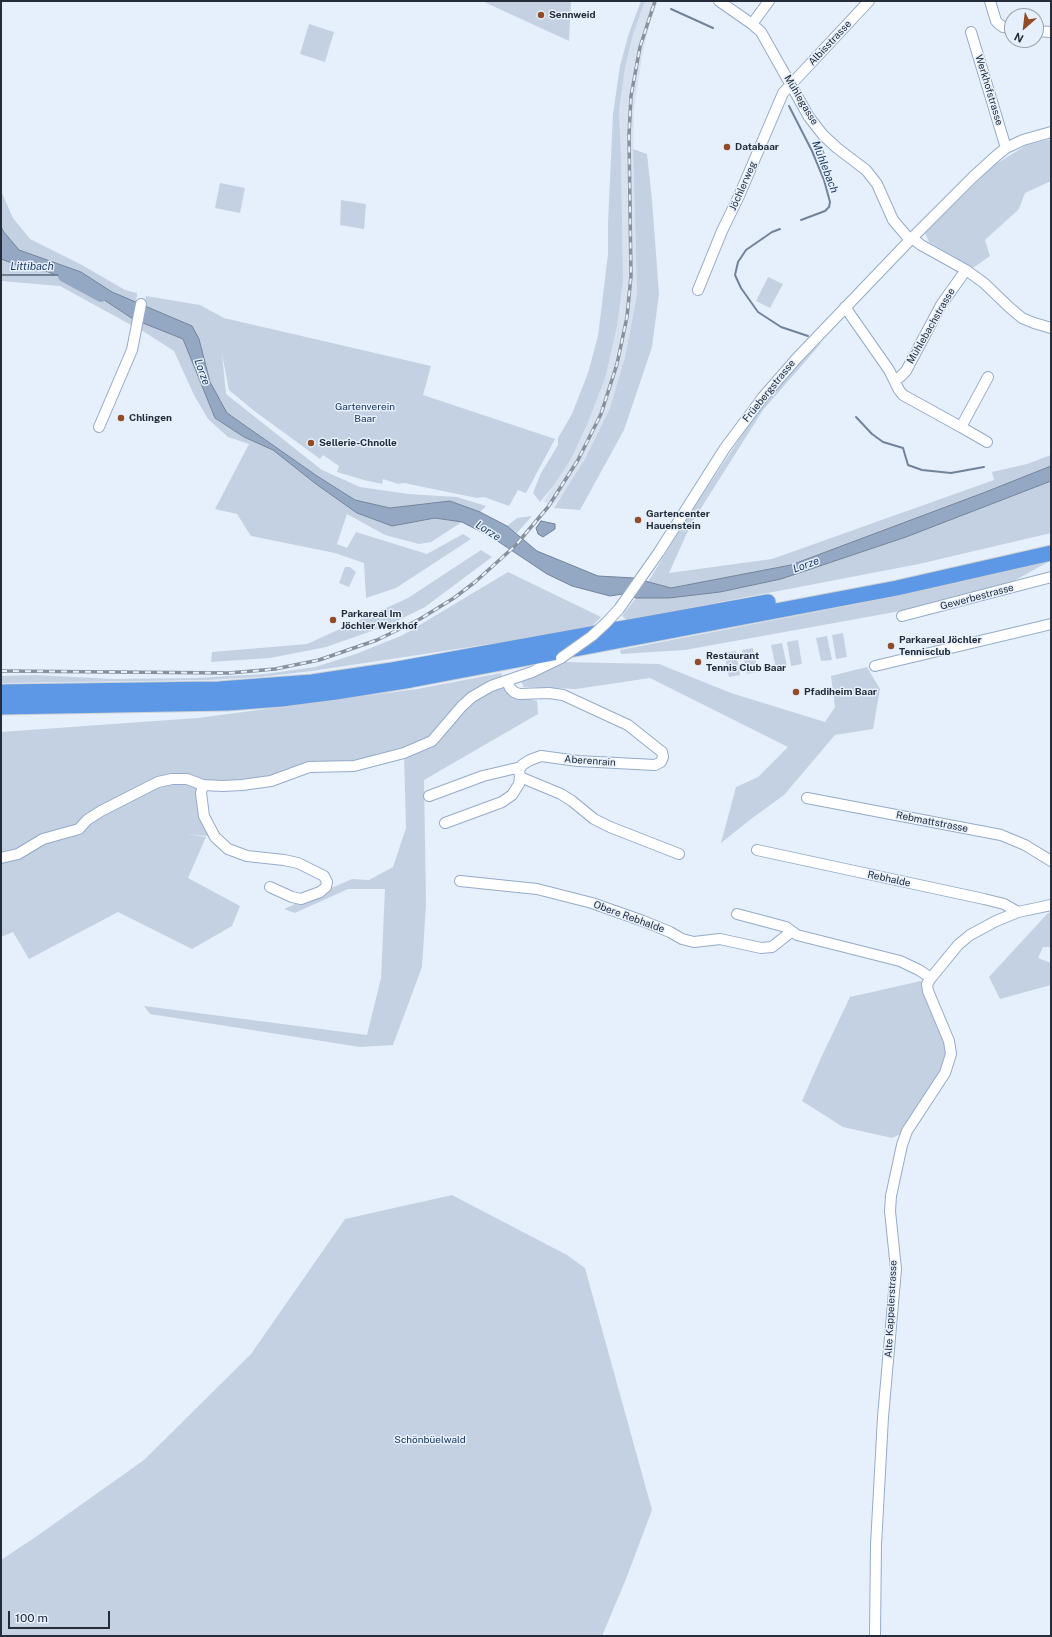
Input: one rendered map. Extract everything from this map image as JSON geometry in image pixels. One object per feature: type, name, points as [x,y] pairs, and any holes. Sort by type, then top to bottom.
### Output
[{"type":"highway","points":[[1,692],[218,689],[282,685],[336,679],[863,584],[961,564],[1051,543]]},
{"type":"highway","points":[[1,707],[220,703],[330,693],[411,680],[898,588],[1051,553]]},
{"type":"street","name":"Mühlegasse","points":[[719,1],[752,24],[768,44],[809,117],[823,135],[837,148],[866,170],[877,184],[893,220],[911,239],[966,270],[984,283],[1022,318],[1051,328]]},
{"type":"street","points":[[752,24],[769,1]]},
{"type":"street","name":"Albisstrasse","points":[[791,84],[869,1]]},
{"type":"street","points":[[990,1],[996,21],[1004,27]]},
{"type":"street","name":"Werkhofstrasse","points":[[971,32],[1006,148]]},
{"type":"street","name":"Jöchlerweg","points":[[698,290],[777,105],[783,93],[791,84]]},
{"type":"street","name":"Früebergstrasse","points":[[1,858],[18,854],[43,839],[79,829],[87,820],[101,811],[158,782],[172,779],[187,780],[203,785],[223,786],[271,781],[310,766],[354,766],[404,753],[432,741],[462,706],[472,697],[490,686],[532,672],[561,658],[592,636],[619,609],[659,552],[725,448],[746,419],[797,358],[845,306],[973,177],[1006,148],[1023,140],[1051,132]]},
{"type":"street","name":"Mühlebachstrasse","points":[[894,380],[906,371],[941,305],[966,270]]},
{"type":"street","points":[[99,427],[130,354],[141,304]]},
{"type":"street","points":[[845,306],[889,370],[898,390],[903,395],[987,442]]},
{"type":"street","points":[[960,427],[988,378]]},
{"type":"street","name":"Gewerbestrasse","points":[[902,616],[1051,577]]},
{"type":"street","points":[[875,666],[1051,624]]},
{"type":"street","name":"Aberenrain","points":[[507,681],[510,688],[519,694],[549,693],[563,695],[628,725],[662,752],[663,757],[661,762],[655,765],[578,761],[541,756],[522,765],[520,772]]},
{"type":"street","points":[[445,822],[502,802],[512,795],[518,784],[520,772]]},
{"type":"street","points":[[429,796],[483,776],[520,772],[561,794],[594,819],[610,827],[678,854]]},
{"type":"street","points":[[203,785],[201,793],[204,816],[209,828],[221,843],[240,855],[298,863],[324,876],[327,882],[326,887],[323,890],[301,899],[292,898],[270,887]]},
{"type":"street","name":"Rebmattstrasse","points":[[807,798],[1001,835],[1025,845],[1051,861]]},
{"type":"street","name":"Rebhalde","points":[[757,850],[984,899],[1004,904],[1018,912]]},
{"type":"street","name":"Obere Rebhalde","points":[[460,881],[537,889],[592,903],[643,921],[670,932],[682,939],[694,942],[720,939],[760,948],[772,947],[792,932]]},
{"type":"street","points":[[737,914],[786,927],[797,935],[900,961],[931,978],[958,945],[970,935],[996,921],[1018,912],[1051,905]]},
{"type":"street","name":"Alte Kappelerstrasse","points":[[875,1636],[877,1529],[883,1417],[896,1269],[890,1211],[891,1196],[902,1144],[907,1132],[945,1073],[951,1054],[949,1041],[928,991],[927,984],[931,978]]},
{"type":"shaded area","points":[[645,1],[658,1],[651,19],[643,51],[634,108],[633,149],[637,294],[625,357],[610,408],[585,459],[566,490],[552,507],[543,501],[554,485],[623,279],[619,112],[625,68],[633,35]]},
{"type":"green space","name":"Sennweid","points":[[482,1],[571,1],[569,41]]},
{"type":"green space","points":[[641,1],[645,1],[633,35],[625,68],[619,112],[623,279],[617,326],[605,378],[588,422],[572,457],[554,485],[540,502],[533,493],[541,473],[558,445],[558,438],[572,414],[588,373],[598,336],[608,254],[613,114],[620,66],[629,33]]},
{"type":"green space","points":[[309,24],[334,32],[325,62],[300,54]]},
{"type":"green space","points":[[1051,139],[1051,181],[1025,193],[1019,209],[985,240],[990,256],[973,268],[929,242],[925,233],[994,165],[1027,145]]},
{"type":"green space","points":[[633,149],[647,154],[652,200],[659,294],[652,347],[624,430],[580,510],[554,508],[585,459],[610,408],[625,357],[637,294]]},
{"type":"green space","points":[[220,183],[245,188],[240,213],[215,208]]},
{"type":"green space","points":[[1,191],[13,218],[30,239],[82,265],[125,290],[137,293],[136,304],[111,292],[81,272],[19,250],[3,231],[1,226]]},
{"type":"green space","points":[[341,200],[366,204],[364,229],[340,225]]},
{"type":"green space","points":[[1,259],[28,269],[46,271],[83,286],[133,319],[133,326],[60,286],[1,281]]},
{"type":"green space","points":[[768,277],[783,284],[770,308],[756,301]]},
{"type":"green space","name":"Gartenverein Baar","points":[[146,296],[200,305],[224,318],[431,366],[423,395],[555,439],[526,493],[518,490],[509,506],[484,497],[477,498],[404,483],[398,484],[383,479],[382,484],[364,480],[337,472],[339,466],[323,455],[320,459],[253,410],[229,390],[222,354],[226,394],[322,470],[360,487],[408,494],[457,497],[486,506],[480,512],[450,501],[390,508],[355,500],[317,476],[227,413],[210,382],[199,339],[144,307]]},
{"type":"green space","points":[[141,321],[183,339],[215,418],[244,437],[273,450],[316,484],[357,513],[392,526],[435,518],[462,522],[431,542],[419,544],[385,535],[347,514],[337,544],[347,548],[356,532],[427,554],[463,534],[471,539],[396,588],[366,598],[364,563],[335,553],[251,536],[237,514],[215,509],[249,444],[228,437],[208,419],[194,395],[174,351],[138,328]]},
{"type":"green space","points":[[823,341],[763,410],[691,524],[669,573],[772,559],[994,480],[992,472],[1027,464],[1051,455],[1051,466],[791,565],[671,588],[648,582],[689,515],[760,408],[800,361]]},
{"type":"green space","points":[[1051,481],[1051,533],[919,564],[627,620],[622,616],[636,598],[669,598],[720,592],[781,579],[906,537]]},
{"type":"green space","points":[[532,516],[517,533],[507,526],[517,518]]},
{"type":"green space","points":[[481,550],[492,557],[425,607],[389,625],[326,647],[270,658],[211,662],[212,652],[307,644],[408,598]]},
{"type":"green space","points":[[1050,561],[1012,582],[906,610],[685,650],[621,654],[620,650],[862,603]]},
{"type":"green space","points":[[345,567],[350,567],[356,572],[349,587],[339,583]]},
{"type":"green space","points":[[508,572],[601,617],[589,629],[312,671],[260,677],[208,680],[1,683],[1,676],[35,675],[114,679],[195,678],[265,674],[315,667],[356,654],[403,635]]},
{"type":"green space","points":[[843,633],[847,657],[836,659],[832,635]]},
{"type":"green space","points":[[827,636],[832,660],[821,661],[816,638]]},
{"type":"green space","points":[[798,640],[802,664],[791,666],[787,642]]},
{"type":"green space","points":[[782,643],[787,666],[776,668],[771,645]]},
{"type":"green space","points":[[753,648],[758,672],[747,674],[742,650]]},
{"type":"green space","points":[[736,651],[740,675],[729,677],[724,653]]},
{"type":"green space","points":[[564,662],[659,664],[731,693],[825,722],[835,707],[831,676],[867,667],[880,689],[873,729],[835,735],[784,795],[721,843],[736,787],[758,777],[788,747],[650,678],[576,689],[524,687],[521,682]]},
{"type":"green space","points":[[501,673],[508,693],[537,701],[538,714],[424,780],[426,904],[422,967],[393,1045],[360,1047],[150,1014],[144,1006],[367,1035],[381,978],[385,889],[348,889],[295,913],[284,909],[352,879],[369,880],[393,867],[406,828],[404,754],[326,766],[281,778],[203,785],[201,793],[215,837],[186,834],[206,837],[188,878],[240,906],[232,926],[192,949],[118,912],[29,959],[13,932],[1,937],[1,732],[198,718],[417,689]]},
{"type":"green space","points":[[1051,912],[1051,947],[1043,947],[1038,958],[1051,963],[1051,985],[1000,999],[989,977],[1048,913]]},
{"type":"green space","points":[[921,981],[953,1055],[907,1131],[892,1138],[843,1127],[802,1101],[850,997]]},
{"type":"green space","name":"Schönbüelwald","points":[[452,1195],[567,1255],[585,1268],[652,1510],[626,1579],[602,1636],[1,1636],[1,1560],[144,1460],[251,1354],[345,1219]]},
{"type":"water","points":[[1,226],[3,231],[19,250],[81,272],[112,292],[192,326],[199,339],[210,382],[227,413],[317,476],[355,500],[390,508],[450,501],[480,512],[507,526],[537,551],[598,576],[634,578],[671,588],[791,565],[1051,466],[1051,481],[906,537],[781,579],[720,592],[669,598],[636,598],[623,594],[610,596],[572,586],[547,574],[493,538],[462,522],[435,518],[392,526],[357,513],[316,484],[273,450],[244,437],[215,418],[183,339],[133,319],[83,286],[46,271],[28,269],[1,259]]},
{"type":"water","points":[[541,521],[555,524],[555,529],[543,537],[538,534],[536,528]]},
{"type":"waterway","name":"Mühlebach","points":[[671,9],[713,28]]},
{"type":"waterway","name":"Mühlebach","points":[[789,106],[812,151],[824,180],[830,202],[829,207],[825,211],[801,220]]},
{"type":"waterway","name":"Mühlebach","points":[[780,229],[772,232],[746,250],[738,262],[735,275],[741,288],[758,312],[781,327],[808,336]]},
{"type":"waterway","name":"Littibach","points":[[1,275],[60,275]]},
{"type":"waterway","name":"Lorze","points":[[64,276],[101,296]]},
{"type":"waterway","name":"Mühlebach","points":[[856,417],[872,434],[883,442],[903,448],[908,465],[922,470],[951,473],[984,467]]},
{"type":"railway","points":[[1,671],[229,673],[275,669],[319,660],[377,640],[420,619],[454,598],[475,582],[515,546],[548,507],[578,460],[601,414],[617,364],[627,317],[631,276],[629,135],[631,96],[640,47],[655,1]]},
{"type":"place","name":"Sennweid","points":[[541,15]]},
{"type":"place","name":"Databaar","points":[[727,147]]},
{"type":"place","name":"Chlingen","points":[[121,418]]},
{"type":"place","name":"Sellerie-Chnolle","points":[[311,443]]},
{"type":"place","name":"Gartencenter Hauenstein","points":[[638,520]]},
{"type":"place","name":"Parkareal Im Jöchler Werkhof","points":[[333,620]]},
{"type":"place","name":"Parkareal Jöchler Tennisclub","points":[[891,646]]},
{"type":"place","name":"Restaurant Tennis Club Baar","points":[[698,662]]},
{"type":"place","name":"Pfadiheim Baar","points":[[796,692]]}]
